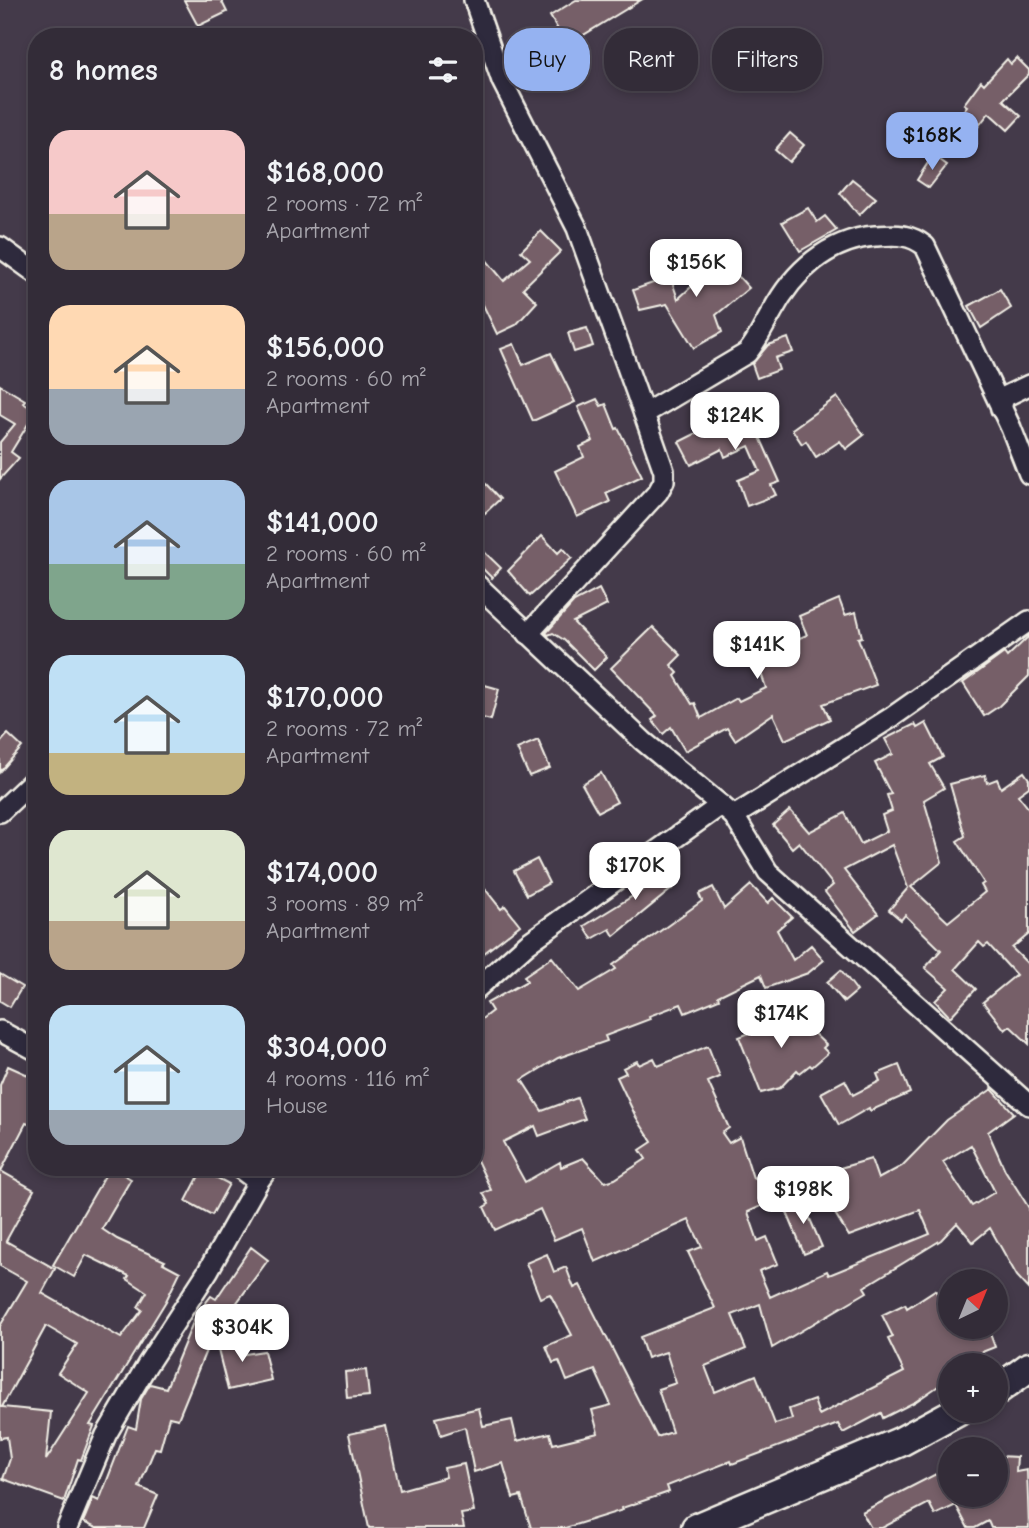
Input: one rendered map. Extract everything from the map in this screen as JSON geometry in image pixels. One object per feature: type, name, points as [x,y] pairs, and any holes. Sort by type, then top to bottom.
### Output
[{"type":"street","points":[[474,0],[502,81],[577,228],[664,471],[664,481],[657,492],[528,634]]},
{"type":"street","points":[[644,414],[747,353],[759,338],[787,287],[805,266],[838,244],[860,237],[901,234],[917,239],[931,255],[1029,474]]},
{"type":"street","points":[[0,247],[28,267]]},
{"type":"street","points":[[1001,409],[1004,397],[1029,385]]},
{"type":"street","points":[[483,591],[643,741],[727,810],[768,872],[1029,1105]]},
{"type":"street","points":[[483,983],[528,943],[727,810],[892,717],[1029,621]]},
{"type":"street","points":[[0,812],[28,785]]},
{"type":"street","points":[[0,1031],[28,1046]]},
{"type":"street","points":[[67,1528],[106,1434],[208,1271],[262,1176]]},
{"type":"street","points":[[1008,1382],[1029,1367]]},
{"type":"street","points":[[696,1528],[900,1442],[938,1421]]},
{"type":"building","points":[[184,0],[221,0],[227,12],[198,26]]},
{"type":"building","points":[[576,0],[641,0],[590,31],[590,28],[557,28],[550,16]]},
{"type":"building","points":[[1017,58],[1029,70],[1029,74],[1003,100],[1021,116],[1008,130],[989,113],[965,143],[949,129],[967,106],[964,104],[981,81],[984,84],[1007,59],[1011,64]]},
{"type":"building","points":[[790,133],[804,145],[789,162],[775,150]]},
{"type":"building","points":[[933,155],[947,165],[929,188],[917,180]]},
{"type":"building","points":[[852,179],[876,198],[859,215],[840,193]]},
{"type":"building","points":[[808,208],[817,222],[825,216],[837,230],[800,251],[782,222]]},
{"type":"building","points":[[541,231],[561,251],[523,288],[537,302],[516,325],[497,334],[483,305],[483,256],[504,281],[530,259],[521,251]]},
{"type":"building","points":[[718,254],[749,288],[716,315],[722,332],[694,348],[667,304],[640,310],[633,290],[656,282],[653,275],[668,270],[678,299],[704,275],[700,269]]},
{"type":"building","points":[[1000,289],[1011,308],[981,328],[969,306]]},
{"type":"building","points":[[587,328],[593,346],[574,352],[568,333]]},
{"type":"building","points":[[788,338],[793,352],[775,358],[779,370],[757,378],[752,364],[768,345]]},
{"type":"building","points":[[514,344],[523,365],[551,353],[575,402],[533,421],[501,349]]},
{"type":"building","points":[[0,385],[25,400],[23,403],[28,406],[28,424],[11,452],[19,458],[0,479],[0,442],[15,424],[0,415]]},
{"type":"building","points":[[837,397],[864,435],[846,449],[840,441],[816,457],[806,441],[802,444],[792,429]]},
{"type":"building","points":[[597,399],[601,406],[606,404],[616,429],[618,428],[642,476],[606,493],[610,502],[577,517],[555,471],[584,457],[580,447],[593,441],[578,407]]},
{"type":"building","points":[[735,407],[738,424],[751,417],[780,482],[771,485],[776,495],[747,506],[738,480],[760,471],[749,446],[725,457],[722,449],[691,465],[679,442],[707,428],[704,424]]},
{"type":"building","points":[[486,484],[500,499],[485,513],[483,511],[483,486]]},
{"type":"building","points":[[542,536],[558,553],[563,548],[572,558],[530,596],[508,571]]},
{"type":"building","points":[[483,551],[501,568],[492,578],[483,569]]},
{"type":"building","points":[[599,589],[607,605],[573,622],[607,657],[594,670],[564,640],[553,633],[546,633],[574,602]]},
{"type":"building","points":[[839,599],[845,615],[856,612],[862,637],[858,638],[876,685],[823,704],[830,719],[785,740],[773,714],[735,740],[727,728],[685,751],[671,727],[663,734],[652,720],[657,716],[611,668],[653,627],[681,655],[671,665],[678,673],[675,676],[692,704],[695,703],[701,718],[737,698],[739,701],[766,688],[759,667],[797,653],[792,641],[807,635],[799,616]]},
{"type":"building","points":[[1029,636],[1029,676],[999,706],[984,716],[963,683],[1004,653],[1007,657]]},
{"type":"building","points":[[483,685],[499,689],[491,720],[483,718]]},
{"type":"building","points":[[926,723],[943,757],[930,764],[944,788],[924,800],[942,862],[911,887],[948,922],[985,892],[981,885],[984,883],[957,841],[965,836],[950,784],[985,775],[987,783],[997,779],[1001,788],[1024,772],[1029,779],[1029,787],[1018,795],[1029,809],[1029,934],[1012,948],[1029,965],[1029,1044],[1010,1026],[1005,1030],[983,1002],[1016,975],[988,944],[984,947],[979,942],[955,969],[976,989],[950,1017],[935,1001],[948,988],[925,968],[941,950],[905,915],[901,920],[889,910],[908,888],[892,845],[844,870],[878,914],[855,931],[825,892],[833,885],[799,842],[792,848],[773,825],[790,810],[809,832],[845,813],[861,844],[887,831],[882,815],[892,811],[887,795],[891,794],[875,763],[893,754],[885,739],[915,724],[917,728]]},
{"type":"building","points":[[8,734],[22,747],[0,772],[0,743]]},
{"type":"building","points":[[538,740],[550,768],[529,776],[517,749]]},
{"type":"building","points":[[601,773],[617,802],[598,812],[582,784]]},
{"type":"building","points":[[537,859],[549,883],[527,895],[514,871]]},
{"type":"building","points":[[666,859],[668,861],[664,864],[679,883],[614,936],[610,929],[592,939],[584,926],[644,889],[637,880]]},
{"type":"building","points":[[751,885],[768,903],[773,898],[792,917],[777,930],[793,960],[811,945],[824,960],[808,973],[766,988],[761,975],[718,996],[719,999],[685,1013],[681,1004],[649,1016],[650,1019],[605,1036],[607,1041],[558,1058],[522,1080],[542,1111],[577,1098],[585,1119],[539,1136],[535,1126],[503,1142],[525,1182],[560,1162],[561,1167],[583,1158],[605,1182],[615,1179],[646,1159],[640,1150],[652,1142],[636,1117],[617,1077],[626,1073],[623,1068],[637,1061],[639,1065],[654,1058],[658,1066],[708,1046],[720,1077],[708,1082],[729,1128],[722,1133],[729,1143],[740,1137],[753,1178],[756,1177],[768,1203],[748,1212],[758,1241],[767,1237],[778,1264],[759,1271],[770,1297],[827,1271],[829,1275],[930,1234],[920,1210],[849,1236],[831,1207],[836,1204],[825,1188],[842,1177],[840,1168],[871,1159],[878,1179],[902,1166],[947,1120],[992,1089],[1014,1113],[988,1132],[1005,1170],[1029,1208],[1029,1289],[1017,1276],[990,1228],[973,1242],[957,1223],[941,1240],[864,1287],[867,1292],[772,1348],[760,1304],[732,1315],[746,1349],[705,1366],[715,1392],[756,1375],[775,1424],[792,1419],[789,1409],[814,1400],[819,1415],[904,1372],[888,1339],[893,1337],[882,1315],[905,1304],[907,1308],[935,1290],[938,1295],[938,1339],[992,1339],[995,1347],[982,1353],[938,1353],[938,1386],[915,1402],[883,1418],[881,1413],[843,1433],[838,1424],[732,1464],[731,1461],[667,1486],[669,1492],[622,1508],[623,1510],[565,1528],[531,1528],[521,1496],[513,1498],[503,1463],[474,1472],[465,1427],[441,1435],[436,1418],[479,1408],[483,1426],[512,1420],[517,1441],[550,1433],[553,1444],[598,1433],[592,1410],[611,1405],[595,1370],[567,1381],[559,1361],[553,1363],[546,1346],[572,1335],[550,1294],[540,1298],[526,1263],[547,1254],[554,1272],[566,1267],[574,1288],[580,1285],[657,1437],[672,1432],[658,1389],[676,1383],[666,1352],[647,1358],[640,1337],[715,1308],[688,1252],[702,1247],[689,1220],[595,1262],[582,1228],[554,1240],[540,1209],[495,1230],[484,1207],[489,1204],[483,1193],[491,1190],[483,1173],[483,1018],[492,1011],[487,1003],[527,981],[524,976],[552,957],[579,991],[616,969],[613,965],[702,901],[699,894],[713,887],[724,909]],"holes":[[[971,1145],[995,1192],[972,1206],[943,1162]]]},
{"type":"building","points":[[483,886],[501,909],[505,906],[520,925],[483,954]]},
{"type":"building","points":[[841,970],[857,991],[844,1002],[827,982]]},
{"type":"building","points":[[0,974],[22,987],[10,1007],[0,1001]]},
{"type":"building","points":[[783,1004],[826,1045],[823,1048],[828,1053],[812,1067],[810,1065],[800,1073],[797,1070],[780,1088],[761,1093],[739,1037],[760,1029]]},
{"type":"building","points":[[899,1065],[910,1093],[870,1111],[869,1108],[839,1125],[821,1093],[845,1080],[853,1095],[880,1081],[877,1074]]},
{"type":"building","points":[[8,1066],[28,1075],[28,1124],[1,1171],[34,1190],[6,1241],[55,1269],[42,1293],[121,1338],[142,1310],[138,1307],[147,1292],[127,1279],[129,1276],[86,1255],[74,1277],[53,1265],[105,1176],[126,1176],[131,1179],[102,1229],[117,1239],[165,1261],[163,1263],[180,1272],[166,1301],[90,1425],[94,1426],[81,1460],[78,1459],[64,1501],[3,1479],[10,1459],[7,1437],[0,1438],[0,1326],[27,1281],[0,1266],[0,1085]],"holes":[[[46,1326],[77,1344],[58,1373],[89,1393],[46,1460],[51,1412],[2,1407]]]},
{"type":"building","points":[[199,1176],[214,1176],[229,1184],[212,1215],[186,1201]]},
{"type":"building","points":[[801,1198],[822,1247],[804,1254],[784,1205]]},
{"type":"building","points":[[251,1247],[268,1260],[214,1334],[214,1331],[178,1419],[169,1417],[160,1449],[155,1448],[139,1487],[158,1495],[144,1528],[96,1528],[83,1522],[93,1498],[99,1501],[128,1426],[136,1429],[141,1399],[150,1384],[166,1388],[196,1315],[211,1296],[216,1299]]},
{"type":"building","points":[[241,1336],[245,1354],[264,1351],[271,1380],[228,1390],[216,1342]]},
{"type":"building","points":[[366,1370],[369,1396],[347,1398],[345,1372]]},
{"type":"building","points":[[386,1426],[400,1490],[446,1477],[444,1468],[464,1464],[474,1512],[461,1514],[464,1528],[369,1528],[349,1434]]},
{"type":"building","points":[[1008,1456],[1017,1457],[1016,1472],[1027,1470],[1029,1528],[991,1528],[988,1521],[975,1528],[968,1528],[957,1507],[1008,1507]]},
{"type":"building","points":[[936,1474],[938,1507],[952,1507],[935,1515],[929,1503],[882,1528],[871,1528],[862,1512]]}]
